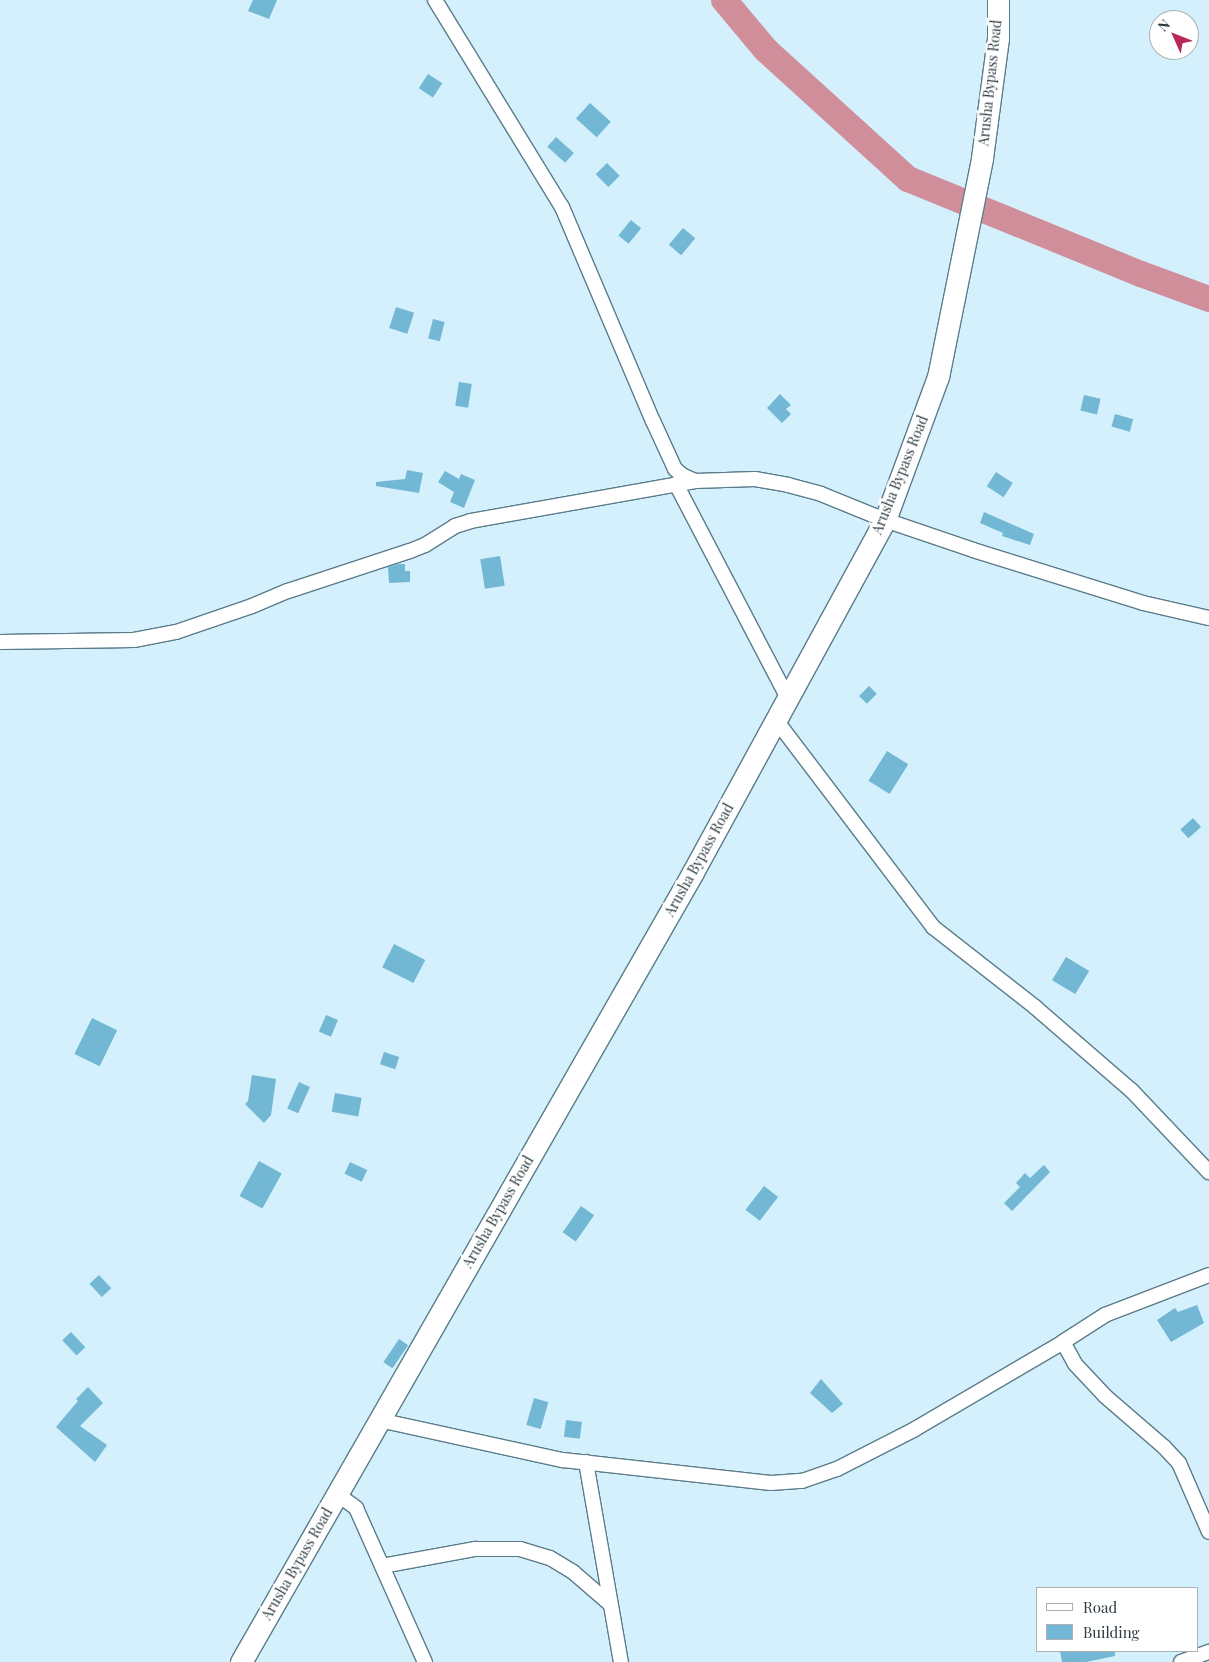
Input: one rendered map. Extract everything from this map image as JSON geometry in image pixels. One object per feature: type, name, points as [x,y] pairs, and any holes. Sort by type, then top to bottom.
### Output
[{"type":"main road","name":"Arusha Bypass Road","points":[[241,1662],[693,872],[885,520],[938,378],[982,158],[998,38],[998,0]]},
{"type":"street","points":[[436,0],[562,207],[675,469],[695,482]]},
{"type":"street","points":[[0,642],[134,640],[176,632],[288,591],[410,551],[425,545],[455,526],[472,521],[676,484],[755,479],[821,494],[885,520],[1143,602],[1209,618]]},
{"type":"street","points":[[676,484],[788,698]]},
{"type":"street","points":[[776,720],[933,927],[1035,1006],[1132,1092],[1209,1172]]},
{"type":"street","points":[[379,1420],[564,1460],[771,1483],[802,1481],[837,1469],[914,1428],[1105,1316],[1209,1275]]},
{"type":"street","points":[[1063,1342],[1075,1364],[1105,1396],[1164,1447],[1179,1463],[1209,1532]]},
{"type":"street","points":[[586,1462],[621,1662]]},
{"type":"street","points":[[337,1494],[356,1508],[425,1662]]},
{"type":"street","points":[[382,1566],[475,1549],[520,1548],[550,1558],[573,1572],[610,1604]]},
{"type":"street","points":[[1182,1662],[1209,1652]]},
{"type":"building","points":[[253,0],[277,0],[269,19],[248,11]]},
{"type":"building","points":[[428,74],[442,83],[433,98],[419,88]]},
{"type":"building","points":[[590,103],[611,122],[597,137],[576,119]]},
{"type":"building","points":[[556,137],[574,153],[565,163],[547,147]]},
{"type":"building","points":[[607,163],[620,176],[608,187],[596,174]]},
{"type":"building","points":[[631,220],[641,228],[629,244],[618,236]]},
{"type":"building","points":[[683,228],[695,238],[681,255],[669,245]]},
{"type":"building","points":[[396,307],[414,313],[407,334],[389,328]]},
{"type":"building","points":[[433,319],[445,322],[440,341],[428,338]]},
{"type":"building","points":[[459,382],[472,384],[468,408],[455,406]]},
{"type":"building","points":[[780,394],[791,405],[786,409],[791,414],[782,423],[767,408]]},
{"type":"building","points":[[1084,395],[1101,399],[1097,414],[1080,411]]},
{"type":"building","points":[[1115,414],[1133,419],[1130,432],[1111,426]]},
{"type":"building","points":[[407,470],[423,473],[419,493],[376,486],[376,482],[405,479]]},
{"type":"building","points":[[445,471],[459,479],[461,474],[475,480],[464,508],[450,502],[454,492],[438,482]]},
{"type":"building","points":[[996,472],[1013,483],[1004,497],[987,486]]},
{"type":"building","points":[[984,512],[1034,534],[1030,545],[1002,536],[1003,533],[980,523]]},
{"type":"building","points":[[500,556],[505,586],[485,589],[480,559]]},
{"type":"building","points":[[405,564],[405,571],[410,571],[410,582],[389,583],[388,567]]},
{"type":"building","points":[[869,686],[877,694],[867,704],[859,696]]},
{"type":"building","points":[[887,751],[908,764],[890,794],[868,781]]},
{"type":"building","points":[[1193,818],[1201,827],[1188,838],[1180,829]]},
{"type":"building","points":[[394,944],[425,960],[413,983],[382,967]]},
{"type":"building","points":[[1066,957],[1089,971],[1075,994],[1052,980]]},
{"type":"building","points":[[326,1015],[338,1020],[331,1037],[319,1032]]},
{"type":"building","points":[[92,1018],[117,1030],[100,1066],[74,1054]]},
{"type":"building","points":[[384,1052],[399,1057],[395,1069],[380,1064]]},
{"type":"building","points":[[252,1075],[276,1079],[271,1115],[264,1123],[245,1104],[248,1101]]},
{"type":"building","points":[[299,1082],[310,1087],[298,1113],[287,1108]]},
{"type":"building","points":[[335,1093],[362,1098],[358,1116],[332,1112]]},
{"type":"building","points":[[259,1161],[282,1174],[262,1209],[240,1196]]},
{"type":"building","points":[[350,1162],[367,1170],[362,1182],[345,1174]]},
{"type":"building","points":[[1044,1165],[1050,1172],[1012,1211],[1004,1203],[1020,1187],[1016,1183],[1025,1173],[1030,1178]]},
{"type":"building","points":[[764,1186],[778,1197],[760,1221],[746,1210]]},
{"type":"building","points":[[581,1206],[594,1215],[576,1241],[563,1232]]},
{"type":"building","points":[[99,1275],[111,1288],[102,1297],[89,1284]]},
{"type":"building","points":[[1197,1305],[1204,1323],[1171,1342],[1157,1320],[1175,1308],[1178,1312]]},
{"type":"building","points":[[71,1332],[85,1347],[77,1356],[62,1340]]},
{"type":"building","points":[[399,1339],[408,1345],[392,1368],[383,1362]]},
{"type":"building","points":[[821,1379],[843,1404],[832,1413],[810,1393]]},
{"type":"building","points":[[88,1387],[103,1403],[80,1426],[107,1445],[95,1462],[56,1427],[78,1401],[76,1399]]},
{"type":"building","points":[[534,1398],[548,1402],[541,1429],[526,1425]]},
{"type":"building","points":[[566,1420],[582,1422],[580,1439],[564,1437]]},
{"type":"building","points":[[1060,1652],[1115,1652],[1115,1656],[1086,1662],[1062,1662]]},
{"type":"waterway","points":[[724,0],[766,50],[908,179],[1141,274],[1209,299]]}]
